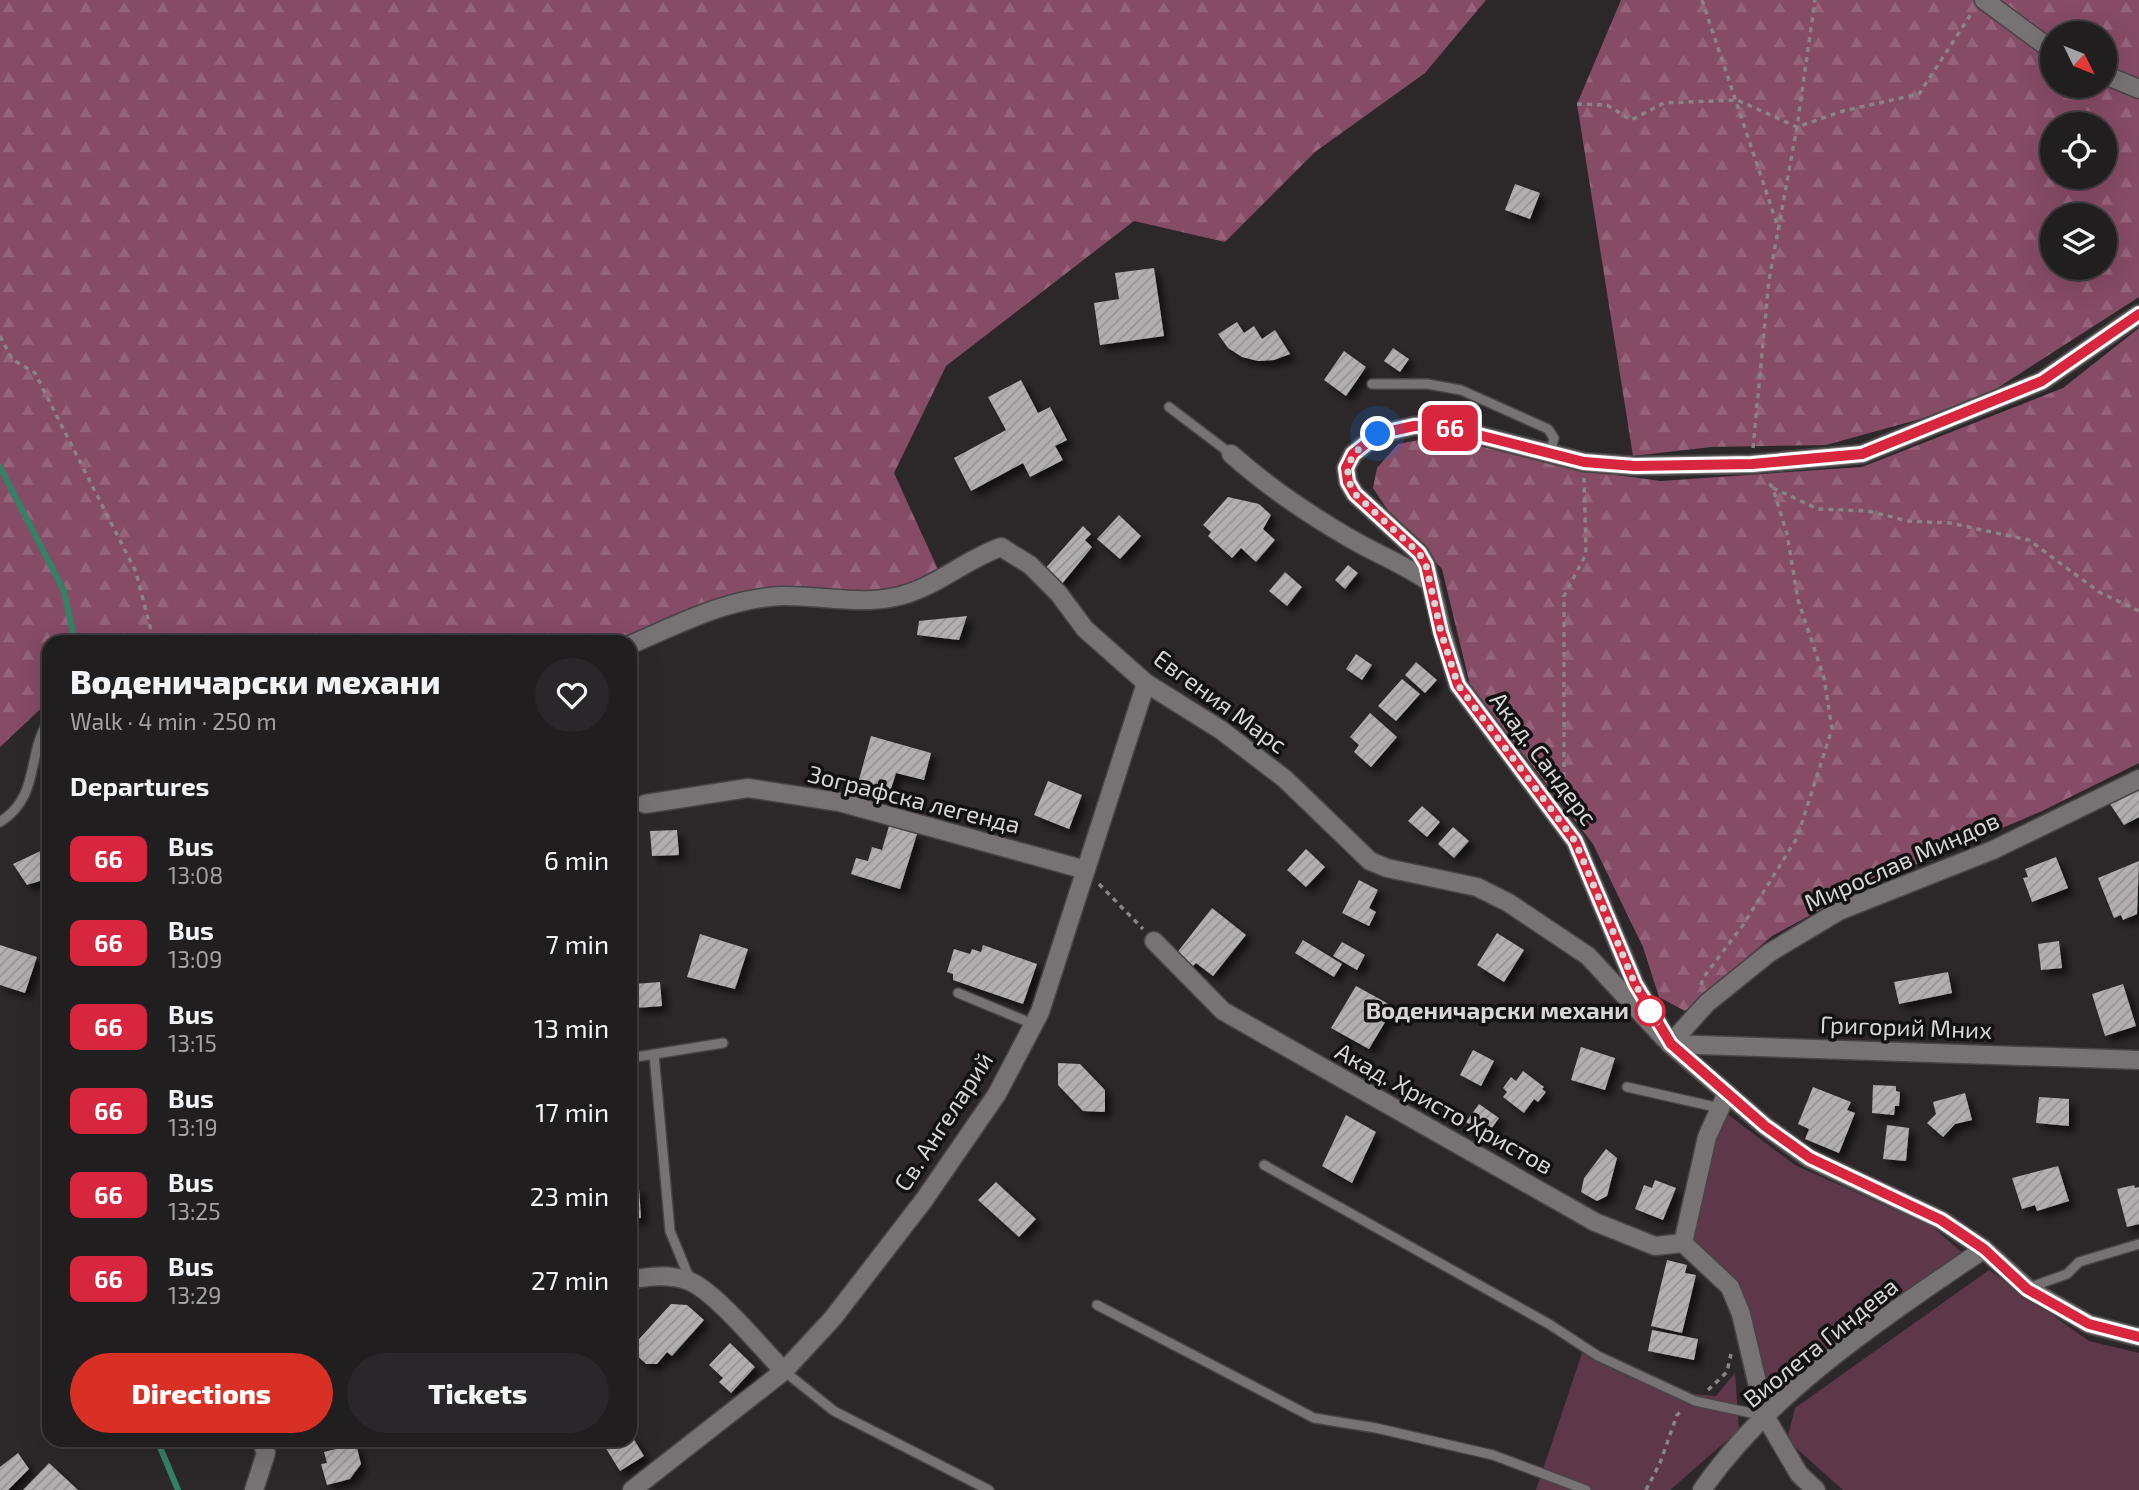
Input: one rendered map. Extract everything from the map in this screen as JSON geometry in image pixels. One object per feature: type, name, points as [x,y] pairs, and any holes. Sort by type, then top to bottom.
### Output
[{"type":"street","points":[[1982,0],[2040,42]]},
{"type":"street","points":[[2118,80],[2139,89]]},
{"type":"street","name":"Акад. Сандерс","points":[[2139,314],[2042,381],[1862,454],[1752,464],[1635,466],[1584,462],[1439,425],[1378,434],[1353,454],[1346,468],[1348,482],[1355,494],[1419,553],[1431,583],[1441,632],[1458,685],[1583,856],[1635,984],[1671,1044],[1723,1100],[1810,1158],[1912,1205],[1984,1249],[2027,1289],[2089,1324],[2139,1337]]},
{"type":"street","points":[[1231,454],[1287,499],[1352,540],[1402,564],[1431,583]]},
{"type":"street","name":"Евгения Марс","points":[[637,642],[733,603],[781,596],[894,598],[942,579],[979,554],[1001,547],[1030,565],[1059,594],[1084,629],[1146,684],[1221,730],[1285,779],[1370,861],[1396,871],[1477,887],[1572,943],[1588,956],[1649,1025],[1671,1044]]},
{"type":"street","name":"Св. Ангеларий","points":[[632,1490],[784,1371],[833,1318],[924,1200],[997,1094],[1033,1024],[1146,684]]},
{"type":"street","name":"Мирослав Миндов","points":[[1671,1044],[1694,1016],[1769,953],[1839,911],[1993,850],[2139,779]]},
{"type":"street","name":"Зографска легенда","points":[[645,804],[748,788],[839,803],[1086,870]]},
{"type":"street","name":"Акад. Христо Христов","points":[[1154,941],[1223,1012],[1595,1222],[1655,1247],[1683,1243]]},
{"type":"street","name":"Григорий Мних","points":[[1671,1044],[2139,1060]]},
{"type":"street","points":[[1723,1100],[1707,1137],[1683,1243],[1730,1287],[1741,1314],[1765,1416],[1799,1474],[1816,1490]]},
{"type":"street","name":"Виолета Гиндева","points":[[1702,1490],[1740,1442],[1765,1416],[1853,1344],[1984,1249]]},
{"type":"street","points":[[637,1279],[669,1276],[691,1282],[707,1293],[784,1371]]},
{"type":"street","points":[[254,1490],[266,1453],[264,1447]]},
{"type":"lane","points":[[1373,384],[1427,384],[1461,390],[1548,429],[1554,438],[1550,454]]},
{"type":"lane","points":[[1169,408],[1231,454]]},
{"type":"lane","points":[[0,822],[29,791],[42,730]]},
{"type":"lane","points":[[958,993],[1033,1024]]},
{"type":"lane","points":[[637,1057],[723,1043]]},
{"type":"lane","points":[[654,1055],[670,1231],[691,1282]]},
{"type":"lane","points":[[1627,1087],[1723,1100]]},
{"type":"lane","points":[[1264,1165],[1549,1324],[1598,1356],[1695,1401],[1765,1416]]},
{"type":"lane","points":[[2027,1289],[2067,1274],[2078,1262],[2139,1244]]},
{"type":"lane","points":[[1097,1305],[1314,1418],[1376,1428],[1493,1455],[1586,1490]]},
{"type":"lane","points":[[784,1371],[834,1411],[989,1490]]},
{"type":"path","points":[[1702,0],[1779,232]]},
{"type":"path","points":[[1815,0],[1797,127],[1769,280],[1752,464],[1773,488],[1818,509],[1868,511],[1908,521],[1950,523],[2029,540],[2099,592],[2139,611]]},
{"type":"path","points":[[1577,104],[1606,105],[1631,120],[1664,103],[1737,100],[1797,127],[1843,111],[1919,94],[1982,0]]},
{"type":"path","points":[[0,337],[12,359],[35,373],[136,572],[152,635]]},
{"type":"path","points":[[1564,827],[1564,596],[1586,554],[1584,462]]},
{"type":"path","points":[[1694,1016],[1703,978],[1743,925],[1797,838],[1832,729],[1824,678],[1798,600],[1787,534],[1773,488]]},
{"type":"path","points":[[1086,870],[1154,941]]},
{"type":"shaded area","points":[[1726,1113],[1795,1165],[1933,1227],[1965,1255],[1767,1399],[1751,1320],[1683,1247],[1708,1143]]},
{"type":"shaded area","points":[[1989,1270],[2089,1341],[2139,1353],[2139,1490],[1843,1490],[1787,1440],[1795,1408]]},
{"type":"shaded area","points":[[1582,1353],[1680,1393],[1716,1396],[1735,1373],[1739,1430],[1670,1490],[1536,1490]]},
{"type":"green space","points":[[0,0],[1486,0],[1425,73],[1315,152],[1225,242],[1134,221],[946,366],[894,473],[942,578],[894,598],[781,596],[637,640],[637,635],[42,635],[42,708],[0,747]]},
{"type":"green space","points":[[1621,0],[2139,0],[2139,297],[1971,405],[1826,445],[1711,447],[1633,456],[1577,104]]},
{"type":"green space","points":[[2139,328],[2139,763],[2042,811],[1860,888],[1772,936],[1685,1011],[1659,997],[1643,947],[1593,844],[1470,685],[1442,569],[1387,509],[1373,488],[1377,468],[1398,444],[1440,436],[1572,469],[1661,481],[1862,467],[2063,388]]},
{"type":"building","points":[[1515,184],[1540,193],[1530,219],[1505,210]]},
{"type":"building","points":[[1154,268],[1164,336],[1100,345],[1094,303],[1119,299],[1115,273]]},
{"type":"building","points":[[1237,322],[1244,333],[1254,326],[1262,339],[1275,330],[1290,354],[1274,360],[1258,361],[1242,357],[1228,348],[1218,334]]},
{"type":"building","points":[[1393,348],[1409,359],[1400,372],[1384,361]]},
{"type":"building","points":[[1344,351],[1366,367],[1346,396],[1324,380]]},
{"type":"building","points":[[1021,380],[1038,413],[1050,407],[1067,440],[1055,446],[1063,460],[1030,477],[1023,463],[971,491],[954,458],[1006,430],[988,397]]},
{"type":"building","points":[[1228,497],[1259,504],[1271,515],[1263,529],[1275,540],[1256,562],[1241,548],[1232,558],[1208,536],[1211,532],[1203,525]]},
{"type":"building","points":[[1119,515],[1141,536],[1120,559],[1097,539]]},
{"type":"building","points":[[1083,526],[1091,534],[1085,540],[1092,547],[1061,585],[1044,570]]},
{"type":"building","points":[[1348,565],[1358,573],[1345,589],[1335,580]]},
{"type":"building","points":[[1285,572],[1302,587],[1287,606],[1269,591]]},
{"type":"building","points":[[967,616],[959,640],[917,635],[919,621]]},
{"type":"building","points":[[1356,654],[1372,665],[1362,680],[1346,669]]},
{"type":"building","points":[[1416,662],[1437,680],[1425,693],[1405,675]]},
{"type":"building","points":[[1402,679],[1420,694],[1396,721],[1378,706]]},
{"type":"building","points":[[1370,713],[1397,737],[1371,767],[1354,752],[1359,745],[1350,737]]},
{"type":"building","points":[[871,736],[931,753],[924,780],[896,773],[890,792],[858,783]]},
{"type":"building","points":[[1048,781],[1082,795],[1069,829],[1034,815]]},
{"type":"building","points":[[2139,789],[2139,817],[2124,825],[2110,804]]},
{"type":"building","points":[[1422,806],[1440,822],[1427,837],[1408,821]]},
{"type":"building","points":[[889,826],[917,834],[900,889],[851,874],[856,858],[868,861],[872,847],[882,850]]},
{"type":"building","points":[[1453,827],[1469,841],[1454,858],[1438,844]]},
{"type":"building","points":[[677,830],[679,855],[652,856],[650,831]]},
{"type":"building","points":[[1306,849],[1325,867],[1306,887],[1287,870]]},
{"type":"building","points":[[42,850],[42,880],[27,885],[13,864]]},
{"type":"building","points":[[2056,857],[2068,888],[2032,902],[2023,878],[2028,877],[2025,869]]},
{"type":"building","points":[[2139,861],[2137,914],[2123,920],[2121,915],[2114,918],[2098,878]]},
{"type":"building","points":[[1359,880],[1378,890],[1369,908],[1376,912],[1369,926],[1342,913]]},
{"type":"building","points":[[1212,908],[1246,935],[1213,976],[1196,963],[1192,967],[1176,954]]},
{"type":"building","points":[[1497,933],[1524,950],[1504,982],[1477,965]]},
{"type":"building","points":[[700,934],[748,949],[735,989],[687,977]]},
{"type":"building","points":[[1303,940],[1342,964],[1334,977],[1295,953]]},
{"type":"building","points":[[2059,941],[2062,968],[2041,970],[2038,944]]},
{"type":"building","points":[[1342,942],[1365,955],[1357,970],[1333,956]]},
{"type":"building","points":[[0,945],[37,957],[25,993],[0,985]]},
{"type":"building","points":[[983,945],[1037,964],[1023,1004],[953,980],[953,974],[947,972],[954,949],[970,954],[972,949],[981,952]]},
{"type":"building","points":[[1948,972],[1952,993],[1899,1004],[1894,982]]},
{"type":"building","points":[[660,982],[662,1006],[637,1008],[637,984]]},
{"type":"building","points":[[2123,984],[2136,1026],[2105,1036],[2092,994]]},
{"type":"building","points":[[1356,986],[1394,1007],[1369,1049],[1331,1028]]},
{"type":"building","points":[[1581,1047],[1615,1058],[1605,1090],[1571,1080]]},
{"type":"building","points":[[1473,1050],[1494,1061],[1481,1086],[1460,1075]]},
{"type":"building","points":[[1058,1063],[1080,1064],[1105,1090],[1105,1112],[1083,1111],[1058,1085]]},
{"type":"building","points":[[1523,1071],[1544,1087],[1542,1089],[1546,1092],[1538,1102],[1534,1099],[1524,1113],[1503,1097],[1507,1092],[1503,1088],[1511,1077],[1516,1081]]},
{"type":"building","points":[[1873,1085],[1896,1086],[1896,1091],[1900,1092],[1899,1106],[1895,1106],[1894,1115],[1872,1113]]},
{"type":"building","points":[[1813,1087],[1851,1102],[1847,1110],[1855,1113],[1839,1153],[1805,1139],[1809,1129],[1798,1124]]},
{"type":"building","points":[[1965,1093],[1972,1120],[1955,1124],[1943,1137],[1927,1123],[1936,1114],[1933,1102]]},
{"type":"building","points":[[2039,1097],[2069,1099],[2069,1126],[2036,1123]]},
{"type":"building","points":[[1479,1104],[1499,1118],[1486,1136],[1466,1122]]},
{"type":"building","points":[[1346,1115],[1376,1132],[1352,1183],[1322,1166]]},
{"type":"building","points":[[1887,1125],[1909,1128],[1906,1161],[1883,1159]]},
{"type":"building","points":[[1606,1149],[1617,1158],[1607,1196],[1597,1201],[1581,1192],[1584,1178]]},
{"type":"building","points":[[2058,1166],[2069,1201],[2037,1211],[2035,1205],[2022,1209],[2012,1178]]},
{"type":"building","points":[[1655,1180],[1676,1188],[1663,1220],[1635,1209],[1644,1185],[1652,1188]]},
{"type":"building","points":[[996,1182],[1036,1219],[1019,1237],[978,1200]]},
{"type":"building","points":[[2134,1185],[2135,1188],[2139,1187],[2139,1224],[2127,1227],[2117,1189]]},
{"type":"building","points":[[637,1188],[639,1188],[641,1218],[637,1218]]},
{"type":"building","points":[[1667,1260],[1687,1265],[1685,1273],[1696,1275],[1682,1333],[1651,1326]]},
{"type":"building","points":[[671,1304],[687,1305],[704,1320],[672,1356],[667,1352],[657,1364],[646,1364],[637,1356],[637,1341]]},
{"type":"building","points":[[1652,1330],[1698,1339],[1694,1360],[1648,1351]]},
{"type":"building","points":[[730,1343],[755,1367],[731,1393],[719,1382],[723,1378],[709,1365]]},
{"type":"building","points":[[637,1444],[644,1456],[620,1471],[605,1447],[637,1447]]},
{"type":"building","points":[[357,1447],[361,1464],[350,1479],[327,1485],[321,1464],[327,1463],[324,1452]]},
{"type":"building","points":[[18,1453],[29,1469],[8,1490],[0,1490],[0,1467]]},
{"type":"building","points":[[49,1463],[78,1490],[23,1490]]},
{"type":"waterway","points":[[0,467],[64,591],[73,635]]},
{"type":"waterway","points":[[160,1447],[178,1490]]},
{"type":"bus line","name":"66","points":[[2139,314],[2042,381],[1862,454],[1752,464],[1635,466],[1584,462],[1439,425],[1414,426],[1378,434],[1353,454],[1346,468],[1348,482],[1355,494],[1408,542],[1426,565],[1441,632],[1458,685],[1575,841],[1635,984],[1671,1044],[1794,1149],[1829,1169],[1941,1220],[1984,1249],[2027,1289],[2089,1324],[2139,1337]]},
{"type":"place","name":"Воденичарски механи","points":[[1650,1011]]},
{"type":"route","points":[[1378,434],[1353,454],[1346,468],[1348,482],[1355,494],[1408,542],[1426,565],[1441,632],[1458,685],[1575,841],[1635,984],[1657,1022],[1650,1011]]}]
